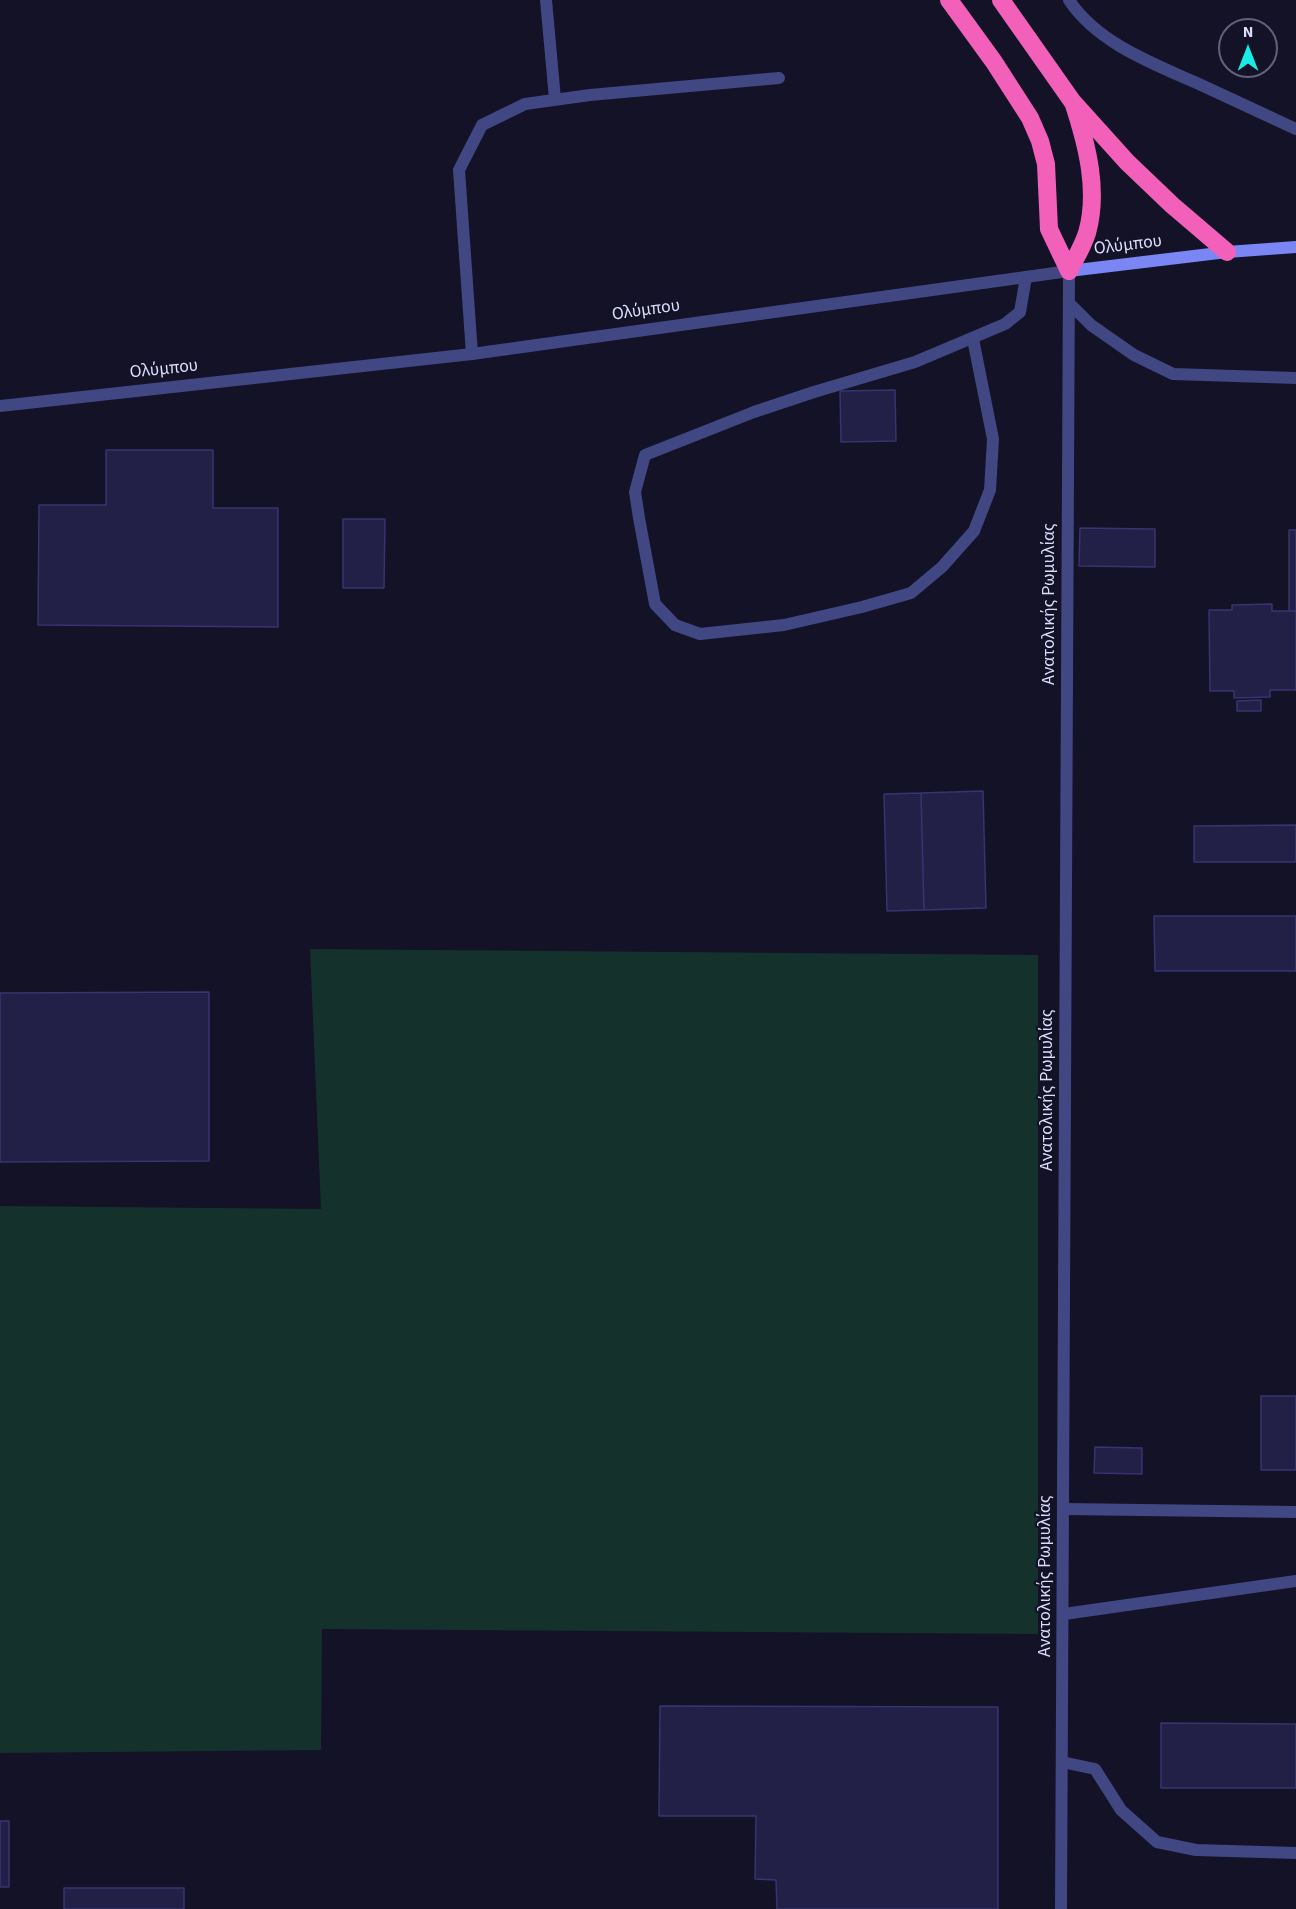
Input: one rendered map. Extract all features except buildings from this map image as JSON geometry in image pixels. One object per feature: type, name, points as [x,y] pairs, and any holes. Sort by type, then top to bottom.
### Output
[{"type":"highway","points":[[949,0],[994,62],[1030,118],[1040,141],[1046,164],[1049,229],[1069,271]]},
{"type":"highway","points":[[1001,0],[1072,101],[1127,162],[1172,205],[1227,252]]},
{"type":"highway","points":[[1069,271],[1087,233],[1091,205],[1090,163],[1072,101]]},
{"type":"street","points":[[546,0],[555,99]]},
{"type":"street","points":[[1069,0],[1083,20],[1150,62],[1296,129]]},
{"type":"street","points":[[472,354],[459,170],[482,125],[525,104],[555,99],[779,78]]},
{"type":"street","name":"Ολύμπου","points":[[0,406],[472,354],[1069,271],[1227,252],[1296,247]]},
{"type":"street","name":"Ανατολικής Ρωμυλίας","points":[[1061,1909],[1069,271]]},
{"type":"street","points":[[973,339],[993,439],[990,490],[974,531],[942,567],[911,593],[784,625],[700,634],[675,626],[655,604],[635,492],[645,455],[754,412],[915,363],[973,339],[1005,324],[1020,312],[1026,277]]},
{"type":"street","points":[[1069,303],[1091,325],[1134,355],[1173,374],[1296,378]]},
{"type":"street","points":[[1064,1509],[1296,1512]]},
{"type":"street","points":[[1064,1614],[1296,1581]]},
{"type":"street","points":[[1062,1762],[1095,1769],[1121,1810],[1157,1842],[1197,1850],[1296,1853]]},
{"type":"green space","points":[[310,949],[1038,955],[1038,1634],[322,1629],[321,1750],[0,1753],[0,1206],[321,1209]]}]
